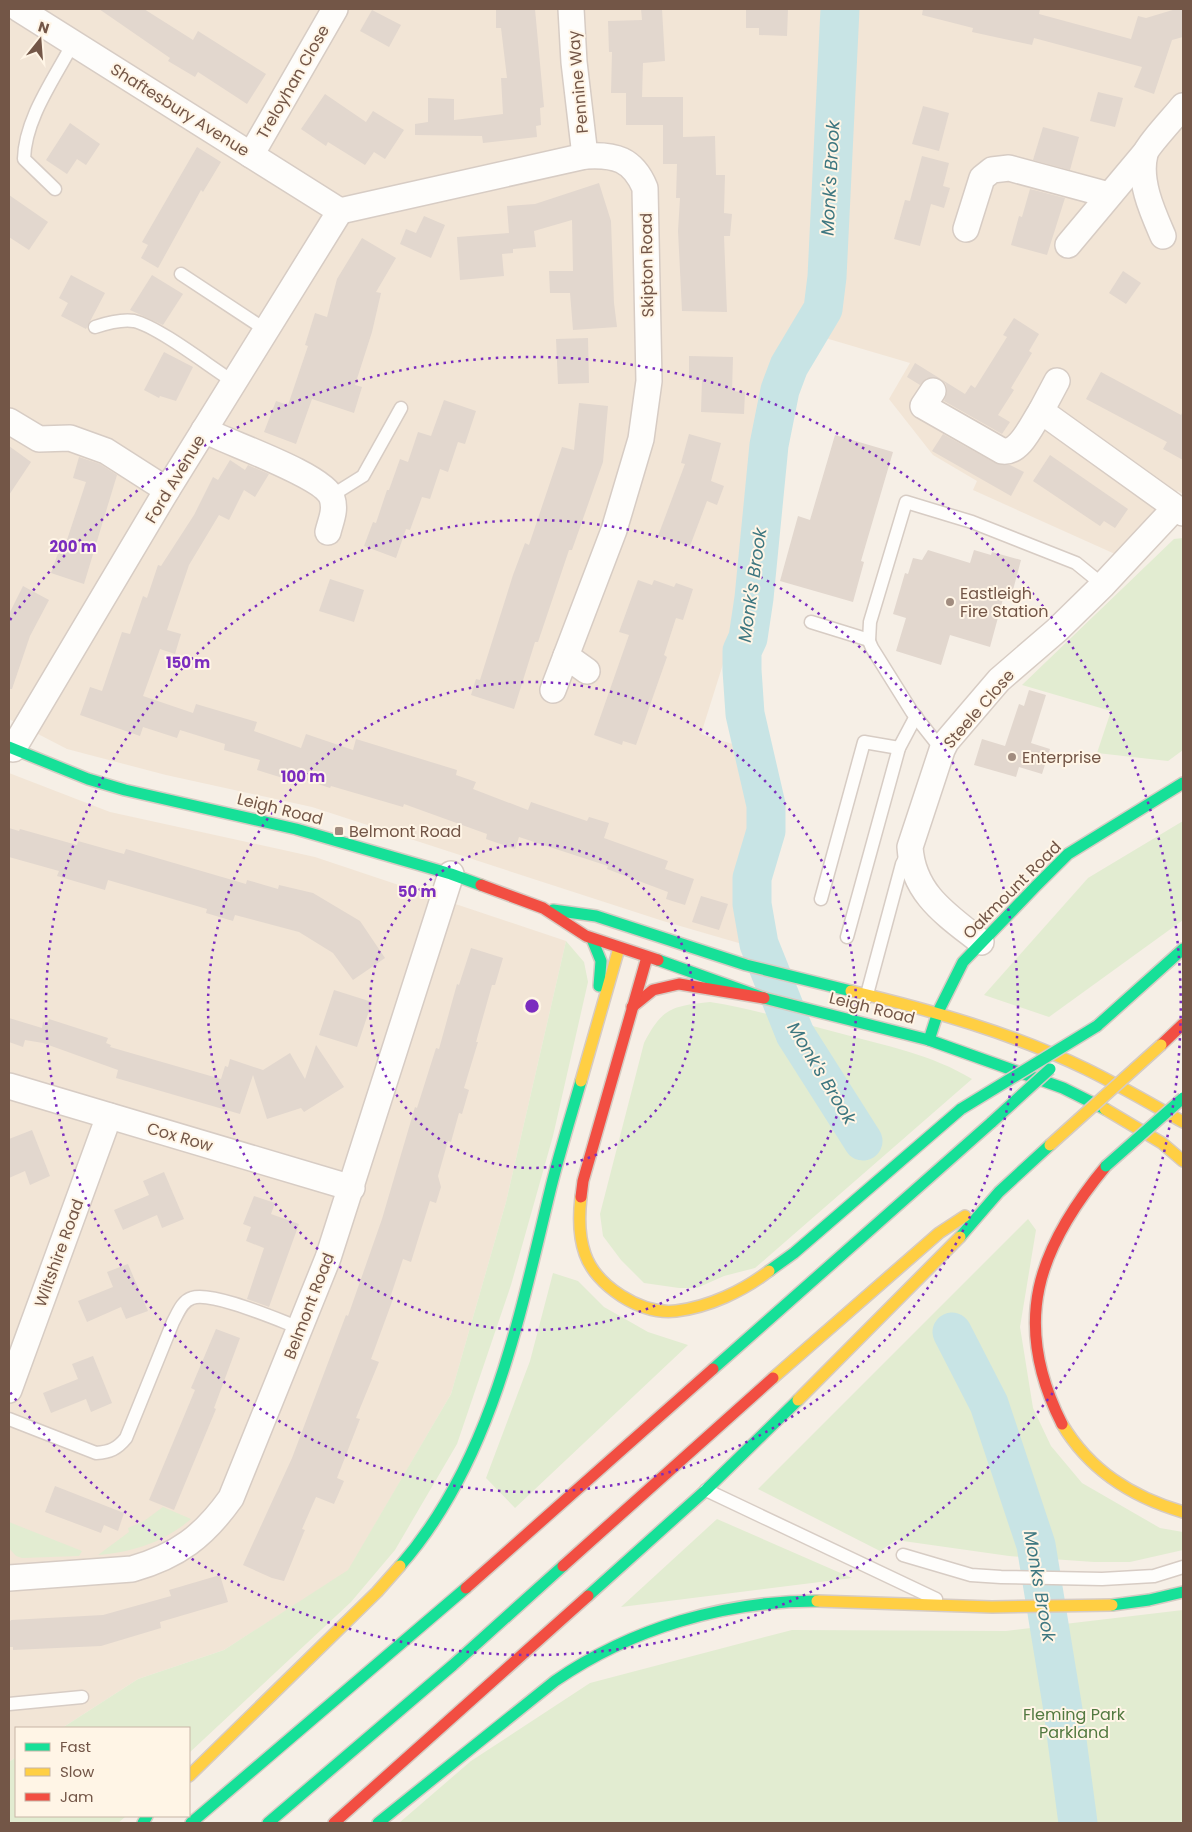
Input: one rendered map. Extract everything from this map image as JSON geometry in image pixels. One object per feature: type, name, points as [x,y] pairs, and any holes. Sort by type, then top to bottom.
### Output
[{"type":"main road","name":"Leigh Road","points":[[11,748],[88,779],[125,790],[244,816],[350,843],[451,874],[543,908],[596,916],[746,965],[938,1012],[1052,1054],[1086,1069],[1183,1122]]},
{"type":"main road","name":"Oakmount Road","points":[[929,1040],[938,1012],[963,962],[981,942],[1068,854],[1183,783]]},
{"type":"main road","name":"Leigh Road","points":[[543,908],[592,939],[764,998],[861,1021],[929,1040],[1063,1088],[1118,1115],[1162,1143],[1183,1161]]},
{"type":"main road","points":[[552,1184],[619,948],[640,931],[647,957],[583,1181],[579,1213],[585,1254],[606,1286],[638,1306],[674,1311],[701,1305],[748,1286],[794,1253],[961,1109],[1097,1026]]},
{"type":"main road","points":[[190,1775],[377,1592],[414,1550],[447,1500],[482,1430],[513,1344],[552,1184],[570,1096],[603,972],[601,952],[592,939]]},
{"type":"main road","points":[[191,1823],[425,1624],[992,1122],[1183,949]]},
{"type":"main road","points":[[632,1007],[654,990],[679,984],[764,998]]},
{"type":"main road","points":[[334,1823],[706,1490],[954,1246],[999,1192],[1183,1024]]},
{"type":"main road","points":[[1183,1098],[1106,1166],[1062,1225],[1042,1274],[1035,1329],[1043,1382],[1058,1417],[1076,1446],[1098,1469],[1135,1494],[1183,1512]]},
{"type":"main road","points":[[268,1823],[453,1666],[745,1402],[940,1233],[999,1192]]},
{"type":"main road","points":[[378,1823],[548,1686],[593,1657],[648,1631],[704,1614],[775,1602],[830,1601],[983,1608],[1097,1607],[1166,1597],[1183,1592]]},
{"type":"street","name":"Shaftesbury Avenue","points":[[19,9],[340,211]]},
{"type":"street","name":"Treloyhan Close","points":[[251,155],[335,9]]},
{"type":"street","name":"Pennine Way","points":[[571,9],[574,62],[585,156]]},
{"type":"street","points":[[1068,245],[1183,106]]},
{"type":"street","points":[[1145,153],[1144,170],[1147,191],[1162,236]]},
{"type":"street","name":"Skipton Road","points":[[340,211],[585,156],[607,154],[623,161],[638,172],[645,188],[649,381],[641,439],[614,530],[553,690]]},
{"type":"street","points":[[966,229],[982,178],[992,170],[1008,168],[1110,196]]},
{"type":"street","name":"Ford Avenue","points":[[11,748],[167,490],[340,211]]},
{"type":"street","points":[[933,391],[924,406],[1002,451],[1010,451],[1017,446],[1058,381]]},
{"type":"street","name":"Steele Close","points":[[981,942],[922,889],[914,875],[910,847],[938,786],[942,750],[946,742],[999,680],[1057,630],[1179,510],[1040,411]]},
{"type":"street","points":[[9,420],[39,439],[70,438],[106,451],[167,490]]},
{"type":"street","points":[[204,430],[256,451],[314,481],[331,496],[334,509],[328,532]]},
{"type":"street","points":[[566,656],[587,671]]},
{"type":"street","name":"Belmont Road","points":[[9,1578],[132,1569],[165,1558],[194,1540],[216,1519],[237,1487],[328,1258],[352,1188],[451,874]]},
{"type":"street","name":"Cox Row","points":[[9,1086],[352,1188]]},
{"type":"street","name":"Wiltshire Road","points":[[9,1390],[109,1116]]},
{"type":"lane","points":[[54,189],[24,159],[25,144],[37,112],[73,43]]},
{"type":"lane","points":[[180,274],[266,330]]},
{"type":"lane","points":[[95,327],[121,321],[135,322],[156,331],[234,382]]},
{"type":"lane","points":[[331,496],[363,476],[401,408]]},
{"type":"lane","points":[[942,750],[916,716],[872,648],[869,640],[870,622],[906,502],[972,522],[1076,563],[1103,585]]},
{"type":"lane","points":[[811,622],[869,640]]},
{"type":"lane","points":[[847,937],[899,748],[916,716]]},
{"type":"lane","points":[[820,899],[864,742],[899,748]]},
{"type":"lane","points":[[861,1021],[902,864],[910,847]]},
{"type":"lane","points":[[9,1419],[96,1453],[108,1452],[118,1447],[126,1438],[173,1322],[183,1304],[190,1298],[204,1295],[300,1328]]},
{"type":"lane","points":[[706,1490],[952,1606]]},
{"type":"lane","points":[[903,1555],[971,1575],[1001,1577],[1102,1579],[1154,1576],[1183,1567]]},
{"type":"lane","points":[[9,1704],[82,1697]]},
{"type":"shaded area","points":[[9,9],[1183,9],[1183,494],[1178,491],[1115,554],[973,490],[977,481],[933,455],[889,399],[910,363],[805,332],[776,380],[756,559],[701,734],[745,748],[758,829],[742,884],[749,946],[663,921],[312,807],[166,775],[67,749],[9,719]]},
{"type":"shaded area","points":[[9,773],[110,812],[315,857],[566,941],[506,1202],[451,1394],[348,1571],[224,1650],[138,1679],[64,1727],[15,1727],[15,1758],[9,1762]]},
{"type":"green space","points":[[1183,538],[1183,750],[1168,761],[1097,753],[1111,711],[1022,685],[1174,539]]},
{"type":"green space","points":[[1183,821],[1183,920],[1049,1017],[984,995],[1088,878]]},
{"type":"green space","points":[[566,941],[584,962],[588,982],[553,1136],[511,1285],[457,1444],[395,1550],[351,1602],[190,1752],[190,1727],[64,1727],[138,1679],[224,1650],[348,1570],[451,1394],[506,1202]]},
{"type":"green space","points":[[710,1002],[775,1016],[908,1052],[941,1063],[972,1079],[755,1268],[724,1276],[697,1288],[679,1288],[644,1283],[621,1260],[603,1236],[600,1214],[644,1043],[650,1031],[670,1011],[686,1005]]},
{"type":"green space","points":[[1028,1219],[1036,1230],[1020,1327],[1033,1408],[1051,1446],[1082,1483],[1160,1528],[1183,1532],[1183,1550],[1130,1562],[1094,1562],[1009,1556],[896,1540],[880,1551],[758,1489]]},
{"type":"green space","points":[[553,1273],[578,1281],[604,1307],[648,1332],[688,1345],[515,1508],[486,1478],[530,1361]]},
{"type":"green space","points":[[163,1507],[191,1519],[159,1540],[124,1551],[98,1555],[129,1532],[128,1528],[144,1521]]},
{"type":"green space","points":[[717,1519],[852,1578],[621,1607]]},
{"type":"green space","points":[[9,1522],[82,1551],[79,1556],[22,1558],[16,1556],[9,1548]]},
{"type":"green space","name":"Fleming Park Parkland","points":[[1183,1610],[1183,1823],[399,1823],[471,1761],[590,1683],[792,1630],[1006,1631]]},
{"type":"green space","points":[[15,1758],[15,1817],[125,1817],[118,1823],[9,1823],[9,1762]]},
{"type":"building","points":[[99,9],[144,9],[193,40],[198,31],[266,74],[247,104],[198,72],[195,77],[168,61],[170,58]]},
{"type":"building","points":[[496,9],[535,9],[544,107],[540,108],[541,125],[536,126],[537,137],[483,143],[482,136],[415,135],[415,124],[428,122],[428,98],[454,99],[454,120],[503,114],[501,78],[507,78],[501,28],[496,28]]},
{"type":"building","points":[[641,9],[662,9],[665,61],[643,63],[642,97],[683,97],[683,137],[715,136],[716,175],[725,175],[724,213],[732,214],[730,236],[724,236],[727,312],[682,311],[678,231],[680,198],[676,198],[677,164],[663,164],[663,125],[626,125],[626,93],[611,93],[612,52],[609,52],[608,21],[642,20]]},
{"type":"building","points":[[746,9],[788,9],[787,36],[759,35],[759,28],[746,28]]},
{"type":"building","points":[[923,9],[1040,9],[1039,14],[1131,39],[1138,16],[1146,18],[1176,9],[1183,9],[1183,37],[1172,40],[1154,94],[1134,87],[1142,67],[1034,38],[1032,45],[972,32],[973,28],[922,15]]},
{"type":"building","points":[[372,10],[401,25],[389,47],[360,31]]},
{"type":"building","points":[[1098,92],[1123,98],[1115,127],[1090,121]]},
{"type":"building","points":[[325,94],[366,122],[373,111],[404,130],[385,159],[374,152],[365,165],[328,142],[326,146],[301,129]]},
{"type":"building","points":[[923,106],[949,113],[939,151],[912,144]]},
{"type":"building","points":[[70,123],[100,144],[86,165],[77,159],[67,174],[46,160]]},
{"type":"building","points":[[1043,127],[1079,137],[1070,170],[1033,160]]},
{"type":"building","points":[[197,147],[221,162],[203,192],[201,190],[158,268],[141,258],[148,245],[142,242]]},
{"type":"building","points":[[922,156],[949,163],[943,186],[950,188],[944,208],[931,204],[920,246],[894,239],[905,200],[910,201]]},
{"type":"building","points":[[599,183],[611,221],[614,303],[617,327],[573,330],[570,293],[550,293],[549,271],[573,271],[572,220],[534,231],[536,247],[513,249],[513,253],[502,254],[504,276],[460,280],[457,237],[509,233],[507,206],[535,204]]},
{"type":"building","points":[[1030,189],[1065,198],[1047,255],[1011,245],[1019,216],[1022,217]]},
{"type":"building","points":[[9,195],[48,222],[29,250],[9,237]]},
{"type":"building","points":[[424,216],[445,225],[431,258],[400,244],[406,229],[416,233]]},
{"type":"building","points":[[362,238],[396,258],[376,292],[381,293],[372,332],[355,385],[362,387],[354,413],[312,399],[296,444],[264,432],[276,401],[288,405],[308,346],[305,345],[315,313],[327,317],[337,279]]},
{"type":"building","points":[[1123,271],[1141,283],[1126,304],[1109,293]]},
{"type":"building","points":[[71,275],[105,293],[86,329],[61,316],[68,303],[59,298]]},
{"type":"building","points":[[152,275],[183,294],[163,325],[130,310]]},
{"type":"building","points":[[1014,318],[1039,334],[1029,351],[1032,353],[1011,388],[1014,390],[998,415],[1010,422],[1002,434],[944,401],[947,391],[946,384],[941,379],[965,394],[971,385],[975,388],[1007,337],[1003,335]]},
{"type":"building","points":[[588,338],[589,383],[558,384],[556,339]]},
{"type":"building","points":[[164,352],[193,367],[176,401],[160,396],[159,398],[144,390]]},
{"type":"building","points":[[689,356],[733,357],[732,391],[745,392],[744,414],[701,412],[702,380],[689,380]]},
{"type":"building","points":[[915,363],[941,379],[927,378],[920,385],[907,377]]},
{"type":"building","points":[[1101,372],[1181,415],[1183,411],[1183,460],[1163,449],[1167,442],[1086,399]]},
{"type":"building","points":[[444,400],[476,411],[465,444],[458,442],[448,472],[440,469],[430,499],[422,497],[410,530],[406,529],[396,558],[364,546],[373,522],[376,523],[400,459],[408,462],[418,432],[431,436]]},
{"type":"building","points":[[579,403],[608,406],[603,462],[572,550],[569,550],[538,642],[535,642],[514,709],[471,695],[476,679],[480,680],[513,575],[525,543],[529,545],[562,447],[574,450]]},
{"type":"building","points":[[689,434],[721,443],[711,481],[724,486],[717,505],[707,501],[690,546],[658,536],[685,464],[681,463]]},
{"type":"building","points":[[943,434],[995,463],[1010,465],[1024,472],[1011,496],[932,451]]},
{"type":"building","points":[[835,435],[893,452],[861,561],[864,562],[853,602],[780,581],[798,516],[810,520]]},
{"type":"building","points":[[9,446],[31,462],[9,495]]},
{"type":"building","points":[[1050,455],[1128,509],[1115,528],[1104,521],[1100,526],[1033,481]]},
{"type":"building","points":[[79,457],[100,464],[117,475],[84,584],[51,573],[62,542],[66,543],[86,482],[73,478]]},
{"type":"building","points":[[230,460],[245,470],[248,465],[269,474],[255,497],[244,490],[229,520],[219,515],[189,565],[167,630],[181,634],[175,654],[160,649],[143,696],[193,713],[196,704],[257,722],[254,731],[301,748],[306,734],[353,750],[356,739],[457,770],[456,775],[476,782],[473,789],[528,810],[531,802],[587,821],[589,817],[609,823],[604,838],[668,861],[665,869],[694,879],[685,905],[666,899],[668,892],[607,869],[608,866],[519,837],[515,849],[486,839],[487,834],[404,804],[403,807],[331,786],[330,788],[288,774],[286,779],[257,770],[260,760],[224,750],[225,744],[180,730],[177,738],[143,727],[140,736],[80,715],[90,687],[102,691],[122,632],[130,634],[143,596],[147,598],[158,565],[161,566],[194,515],[213,477],[218,480]]},
{"type":"building","name":"Eastleigh Fire Station","points":[[928,550],[970,563],[974,550],[991,555],[992,552],[1021,560],[1013,590],[1006,588],[990,647],[950,635],[941,665],[896,651],[906,618],[893,614],[905,573],[908,574],[913,558],[922,560]]},
{"type":"building","points":[[330,579],[364,590],[354,622],[319,611]]},
{"type":"building","points":[[638,580],[652,585],[654,580],[674,587],[676,583],[693,589],[683,620],[676,618],[664,655],[667,657],[636,745],[623,741],[622,745],[594,735],[629,635],[619,632]]},
{"type":"building","points":[[23,586],[49,600],[30,636],[12,689],[9,689],[9,614]]},
{"type":"building","name":"Enterprise","points":[[1029,690],[1046,695],[1031,743],[1050,749],[1042,774],[1019,767],[1016,777],[974,765],[982,739],[1005,746],[1019,704],[1024,706]]},
{"type":"building","points":[[9,828],[19,831],[20,829],[77,845],[78,841],[124,854],[126,849],[246,884],[247,880],[278,889],[279,885],[313,893],[360,921],[385,958],[353,980],[333,953],[299,932],[235,915],[233,921],[206,913],[207,909],[108,880],[105,890],[57,876],[59,871],[9,857]]},
{"type":"building","points":[[701,896],[728,904],[719,930],[692,922]]},
{"type":"building","points":[[471,948],[503,958],[495,985],[492,985],[476,1042],[478,1042],[464,1088],[469,1090],[462,1114],[459,1113],[451,1142],[448,1141],[438,1176],[441,1187],[436,1203],[430,1201],[411,1262],[403,1259],[390,1298],[393,1299],[371,1359],[379,1362],[356,1418],[360,1419],[337,1478],[344,1481],[334,1504],[316,1497],[302,1529],[305,1530],[284,1581],[272,1578],[243,1565],[292,1458],[346,1315],[348,1316],[382,1219],[415,1107],[417,1108],[436,1048],[439,1049],[457,984],[459,985]]},
{"type":"building","points":[[334,990],[372,1002],[357,1047],[319,1035]]},
{"type":"building","points":[[9,1018],[42,1028],[43,1022],[47,1024],[49,1019],[108,1038],[106,1043],[111,1045],[110,1047],[221,1079],[225,1066],[228,1067],[230,1059],[263,1070],[290,1053],[305,1079],[316,1045],[344,1087],[304,1112],[301,1108],[267,1119],[253,1075],[240,1114],[116,1078],[118,1070],[43,1043],[25,1040],[23,1047],[9,1042]]},
{"type":"building","points":[[32,1130],[50,1176],[30,1185],[25,1171],[9,1178],[9,1139]]},
{"type":"building","points":[[164,1172],[184,1219],[162,1228],[157,1215],[123,1230],[114,1210],[149,1195],[143,1181]]},
{"type":"building","points":[[254,1196],[275,1203],[271,1214],[299,1224],[269,1307],[247,1299],[264,1248],[246,1241],[251,1227],[243,1224]]},
{"type":"building","points":[[128,1264],[148,1311],[126,1319],[121,1307],[87,1322],[78,1301],[113,1287],[107,1272]]},
{"type":"building","points":[[216,1329],[240,1338],[214,1408],[216,1409],[174,1510],[149,1500],[195,1390],[191,1388]]},
{"type":"building","points":[[93,1356],[112,1403],[91,1412],[86,1399],[51,1413],[43,1393],[78,1379],[72,1364]]},
{"type":"building","points":[[55,1486],[124,1513],[118,1531],[104,1525],[101,1533],[45,1512]]},
{"type":"building","points":[[220,1575],[228,1602],[160,1622],[161,1628],[101,1646],[13,1650],[13,1647],[9,1647],[9,1623],[11,1620],[103,1615],[171,1596],[169,1590]]},
{"type":"waterway","name":"Monk's Brook","points":[[840,9],[827,277],[823,309],[789,366],[780,390],[769,445],[754,598],[748,638],[742,651],[742,670],[745,714],[766,805],[766,831],[752,878],[752,904],[759,944],[795,1034],[863,1141]]},
{"type":"waterway","name":"Monks Brook","points":[[952,1332],[989,1404],[1036,1545],[1063,1710],[1078,1823]]},
{"type":"traffic: fast","points":[[9,747],[88,779],[125,790],[296,829],[451,874],[481,885]]},
{"type":"traffic: fast","points":[[929,1040],[938,1012],[963,962],[1036,886],[1068,854],[1183,783]]},
{"type":"traffic: fast","points":[[553,910],[596,916],[746,965],[851,991]]},
{"type":"traffic: fast","points":[[592,939],[601,961],[599,986]]},
{"type":"traffic: fast","points":[[1097,1026],[1183,949]]},
{"type":"traffic: fast","points":[[658,960],[764,998],[929,1040],[1063,1088],[1105,1109]]},
{"type":"traffic: fast","points":[[961,1109],[1097,1026]]},
{"type":"traffic: fast","points":[[992,1122],[1050,1069]]},
{"type":"traffic: fast","points":[[400,1566],[432,1525],[458,1481],[480,1434],[498,1386],[527,1287],[554,1174],[581,1081]]},
{"type":"traffic: fast","points":[[1106,1166],[1183,1098]]},
{"type":"traffic: fast","points":[[769,1271],[794,1253],[961,1109]]},
{"type":"traffic: fast","points":[[713,1369],[992,1122]]},
{"type":"traffic: fast","points":[[960,1237],[999,1192],[1050,1145]]},
{"type":"traffic: fast","points":[[588,1596],[706,1490],[798,1400]]},
{"type":"traffic: fast","points":[[268,1823],[453,1665],[563,1566]]},
{"type":"traffic: fast","points":[[191,1823],[466,1588]]},
{"type":"traffic: fast","points":[[1112,1605],[1149,1600],[1183,1592]]},
{"type":"traffic: fast","points":[[378,1823],[555,1681],[615,1646],[647,1632],[714,1612],[782,1602],[817,1601]]},
{"type":"traffic: fast","points":[[143,1823],[146,1817]]},
{"type":"traffic: slow","points":[[581,1081],[619,948]]},
{"type":"traffic: slow","points":[[851,991],[911,1006],[1029,1044],[1098,1075],[1183,1122]]},
{"type":"traffic: slow","points":[[1050,1145],[1161,1045]]},
{"type":"traffic: slow","points":[[1105,1109],[1162,1143],[1183,1161]]},
{"type":"traffic: slow","points":[[581,1197],[582,1240],[585,1254],[591,1266],[609,1287],[635,1303],[662,1311],[676,1311],[701,1306],[737,1291],[769,1271]]},
{"type":"traffic: slow","points":[[773,1378],[939,1233],[965,1216]]},
{"type":"traffic: slow","points":[[798,1400],[960,1237]]},
{"type":"traffic: slow","points":[[1062,1424],[1073,1441],[1099,1469],[1114,1480],[1147,1499],[1183,1512]]},
{"type":"traffic: slow","points":[[190,1775],[377,1592],[400,1566]]},
{"type":"traffic: slow","points":[[817,1601],[992,1607],[1112,1605]]},
{"type":"traffic: jam","points":[[481,885],[543,908],[586,936],[658,960]]},
{"type":"traffic: jam","points":[[581,1197],[583,1181],[647,957]]},
{"type":"traffic: jam","points":[[632,1007],[653,990],[679,984],[764,998]]},
{"type":"traffic: jam","points":[[1161,1045],[1183,1024]]},
{"type":"traffic: jam","points":[[1062,1424],[1046,1387],[1038,1353],[1035,1320],[1039,1288],[1048,1257],[1063,1227],[1082,1197],[1106,1166]]},
{"type":"traffic: jam","points":[[466,1588],[713,1369]]},
{"type":"traffic: jam","points":[[563,1566],[773,1378]]},
{"type":"traffic: jam","points":[[334,1823],[588,1596]]},
{"type":"place","name":"Eastleigh Fire Station","points":[[950,602]]},
{"type":"place","name":"Enterprise","points":[[1012,757]]},
{"type":"place","name":"Belmont Road","points":[[339,831]]}]
